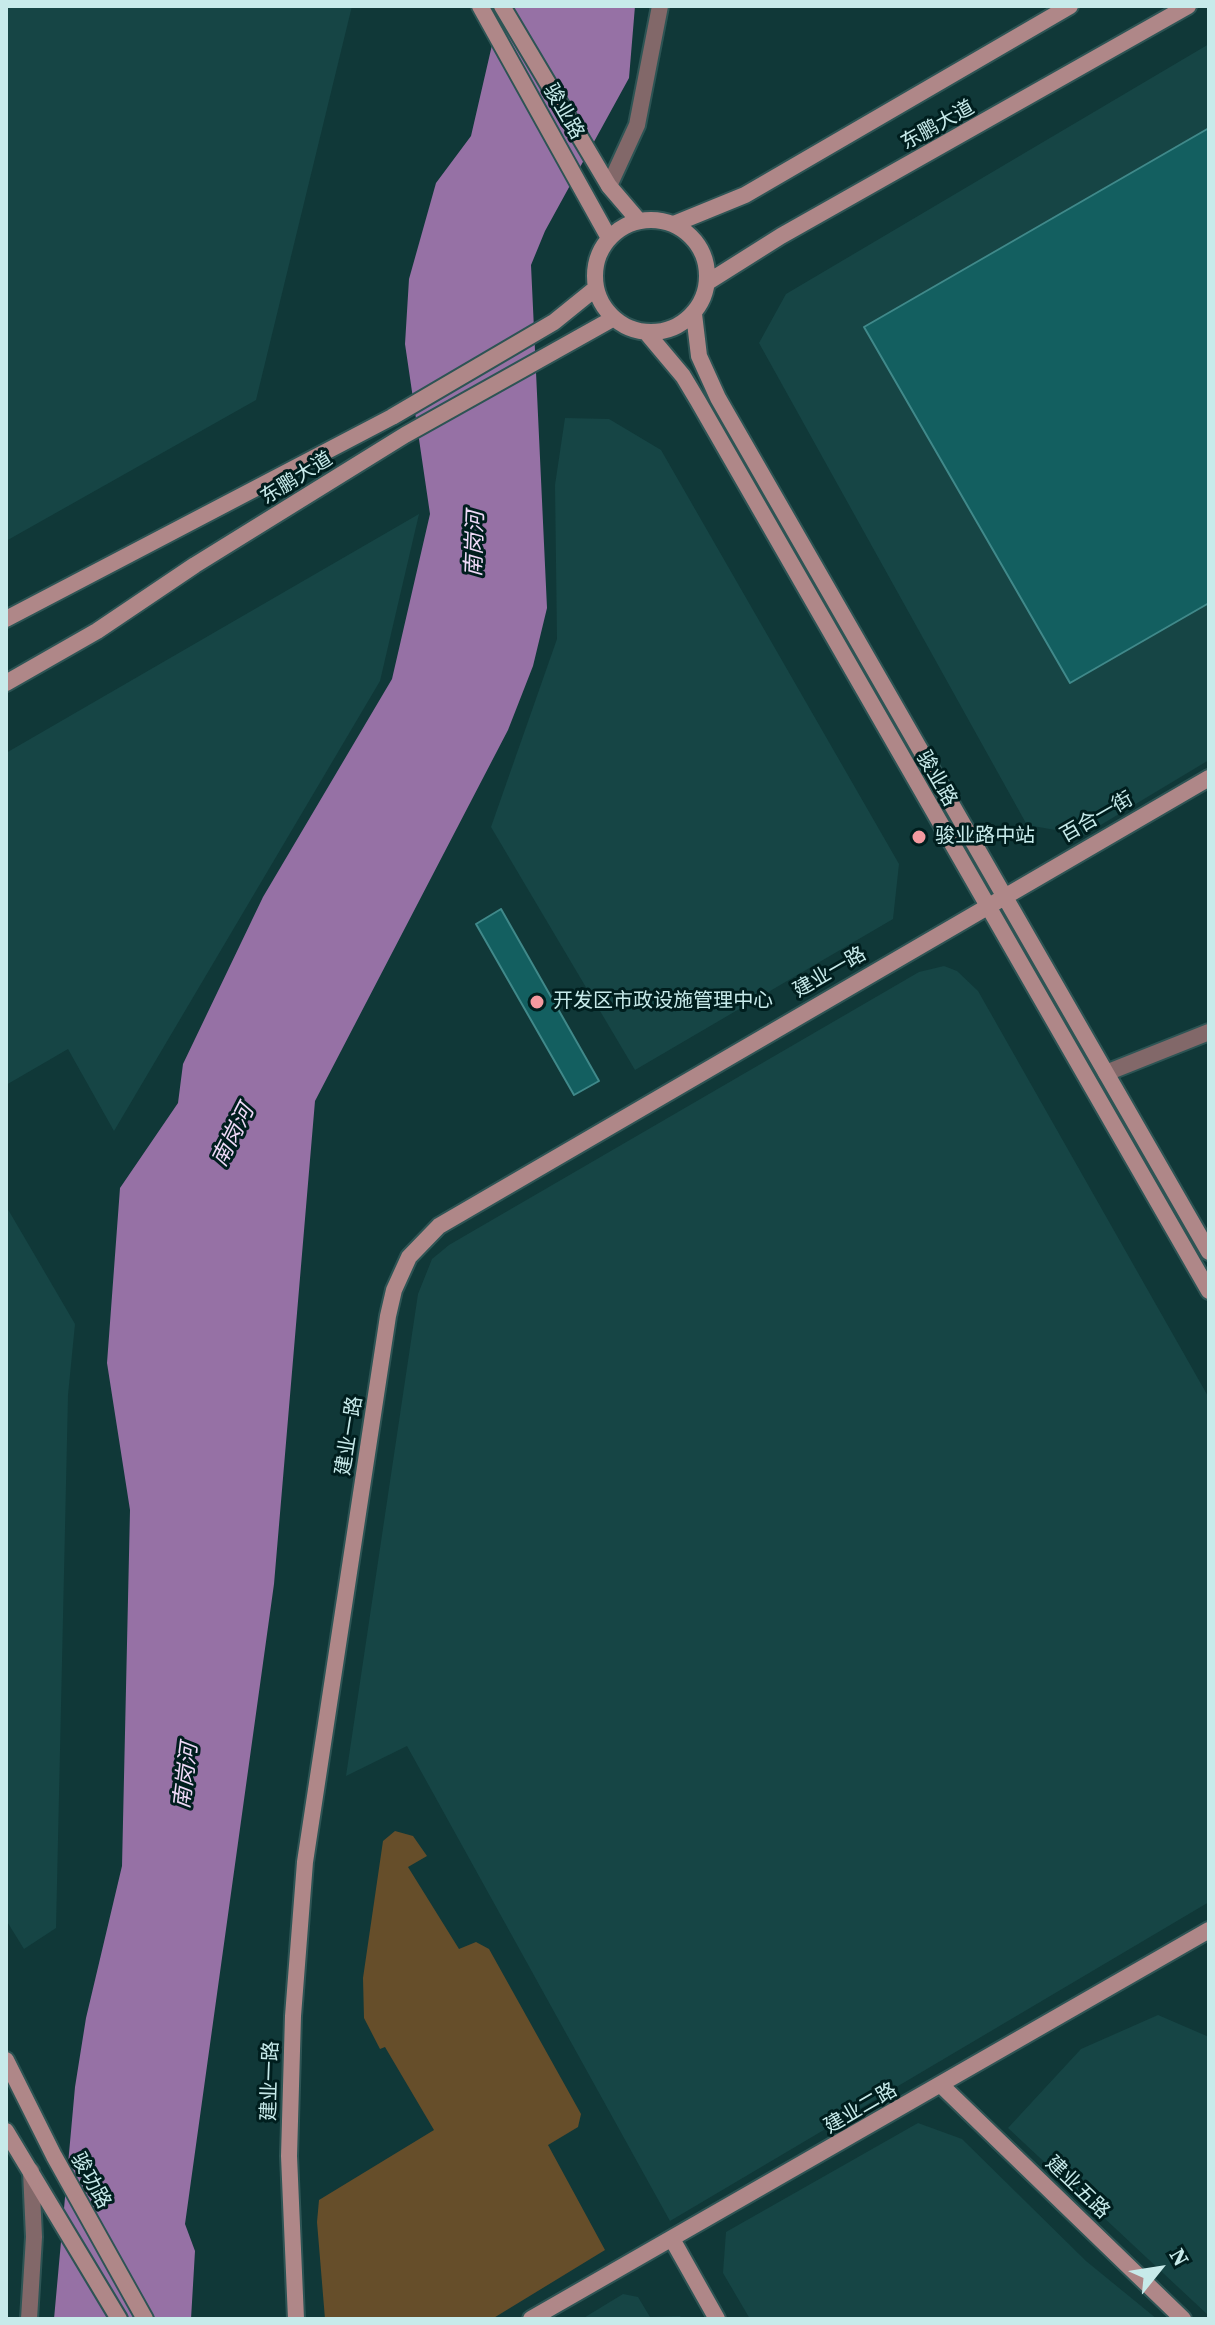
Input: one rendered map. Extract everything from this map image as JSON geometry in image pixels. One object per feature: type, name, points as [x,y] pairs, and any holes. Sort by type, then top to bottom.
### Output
[{"type":"street","name":"骏业路","points":[[502,6],[596,167],[639,221]]},
{"type":"street","points":[[609,186],[637,125],[660,6]]},
{"type":"street","name":"东鹏大道","points":[[674,224],[745,195],[1070,6]]},
{"type":"street","name":"东鹏大道","points":[[708,282],[781,236],[1188,6]]},
{"type":"street","name":"骏业路","points":[[482,10],[609,238]]},
{"type":"street","points":[[657,219],[674,224],[689,233],[700,247],[708,282],[694,314],[680,325],[646,332],[629,328],[614,318],[603,305],[596,288],[597,262],[609,238],[622,227],[657,219]]},
{"type":"street","name":"东鹏大道","points":[[6,619],[392,417],[554,322],[596,288]]},
{"type":"street","name":"骏业路","points":[[694,314],[699,356],[718,398],[1209,1252]]},
{"type":"street","name":"东鹏大道","points":[[6,683],[97,631],[195,565],[405,435],[614,318]]},
{"type":"street","name":"骏业路","points":[[646,332],[698,401],[984,905],[1209,1291]]},
{"type":"street","name":"百合一街","points":[[1004,894],[1209,778]]},
{"type":"street","name":"建业一路","points":[[296,2319],[289,2156],[293,2016],[305,1862],[388,1316],[394,1290],[409,1257],[439,1226],[1004,894]]},
{"type":"street","points":[[1106,1073],[1209,1032]]},
{"type":"street","name":"建业二路","points":[[531,2319],[942,2086],[1209,1930]]},
{"type":"street","name":"骏功路","points":[[6,2060],[54,2156],[145,2319]]},
{"type":"street","name":"建业五路","points":[[942,2086],[1183,2319]]},
{"type":"street","points":[[6,2131],[119,2319]]},
{"type":"street","points":[[29,2319],[34,2237],[31,2169]]},
{"type":"street","points":[[672,2239],[717,2319]]},
{"type":"shaded area","points":[[6,6],[352,6],[256,400],[6,541]]},
{"type":"shaded area","points":[[1209,44],[1209,760],[1084,835],[1027,825],[759,343],[786,294]]},
{"type":"shaded area","points":[[565,418],[609,419],[661,450],[899,864],[893,919],[635,1070],[491,827],[557,639],[555,485]]},
{"type":"shaded area","points":[[419,514],[380,681],[114,1131],[68,1049],[6,1085],[6,753]]},
{"type":"shaded area","points":[[944,966],[957,971],[978,991],[1209,1398],[1209,1902],[670,2221],[407,1746],[346,1776],[418,1294],[432,1259],[449,1245],[919,972]]},
{"type":"shaded area","points":[[6,1206],[75,1324],[68,1395],[56,1928],[24,1949],[6,1920]]},
{"type":"shaded area","points":[[395,1831],[413,1836],[427,1856],[408,1867],[459,1949],[476,1942],[489,1949],[581,2114],[578,2127],[548,2145],[605,2250],[492,2319],[325,2319],[317,2222],[319,2200],[434,2130],[385,2047],[380,2049],[364,2018],[363,1978],[383,1841]]},
{"type":"shaded area","points":[[1158,2015],[1209,2037],[1209,2316],[1008,2128],[1081,2049]]},
{"type":"shaded area","points":[[918,2123],[962,2139],[1086,2261],[1157,2319],[750,2319],[723,2273],[726,2232]]},
{"type":"shaded area","points":[[623,2294],[638,2297],[650,2317],[680,2316],[682,2319],[582,2319]]},
{"type":"water","name":"南岗河","points":[[501,6],[635,6],[629,78],[545,231],[531,265],[547,608],[533,666],[508,730],[315,1101],[274,1584],[185,2224],[195,2251],[191,2319],[54,2319],[75,2087],[86,2018],[122,1866],[130,1510],[107,1363],[120,1188],[178,1103],[183,1064],[263,897],[392,679],[430,514],[405,344],[409,279],[436,183],[471,136]]},
{"type":"building","points":[[1209,128],[1209,603],[1070,683],[864,327]]},
{"type":"building","name":"开发区市政设施管理中心","points":[[501,909],[599,1081],[574,1095],[476,924]]},
{"type":"place","name":"骏业路中站","points":[[919,837]]},
{"type":"place","name":"开发区市政设施管理中心","points":[[537,1002]]}]
